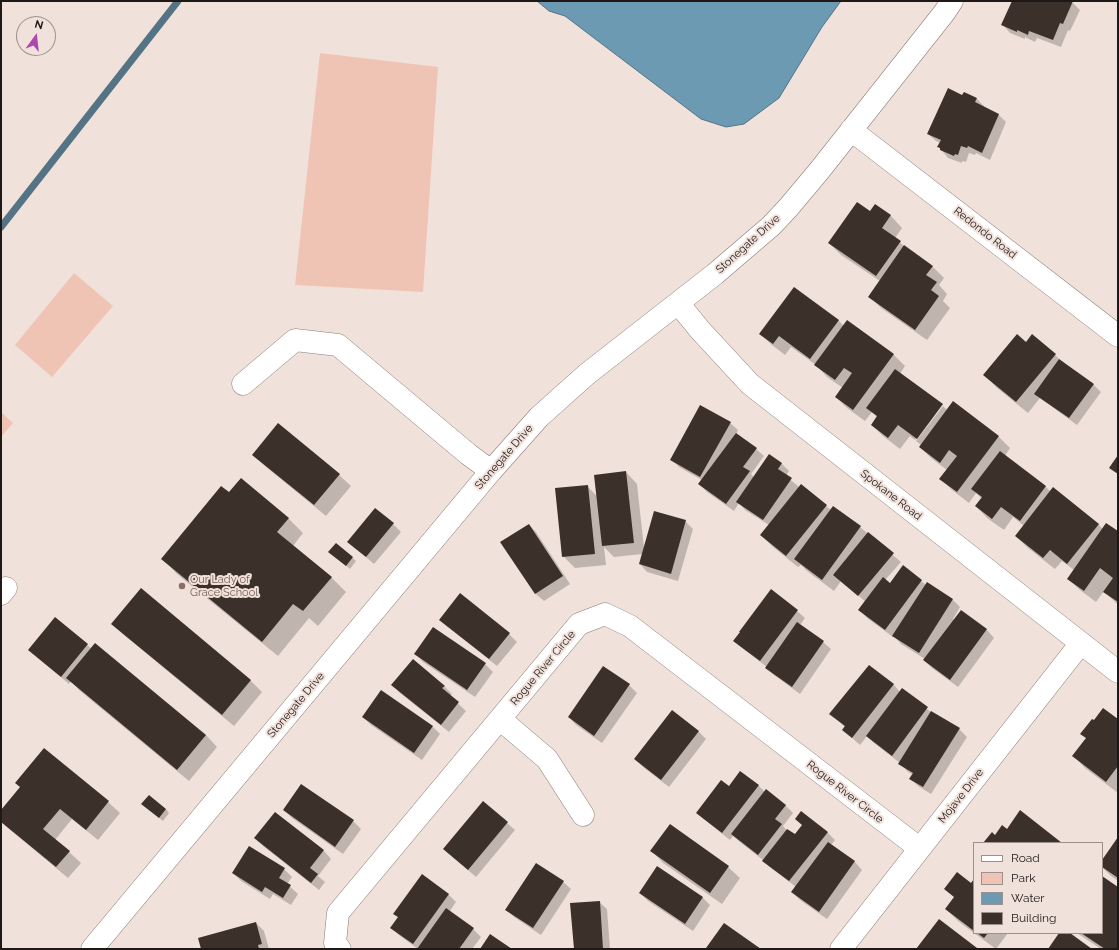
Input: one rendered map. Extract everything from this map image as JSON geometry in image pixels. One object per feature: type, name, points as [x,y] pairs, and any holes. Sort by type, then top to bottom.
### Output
[{"type":"street","name":"Stonegate Drive","points":[[92,949],[491,471],[539,417],[587,374],[715,274],[771,226],[819,171],[852,130],[952,1]]},
{"type":"street","name":"Redondo Road","points":[[852,130],[1116,329]]},
{"type":"street","name":"Spokane Road","points":[[678,303],[700,330],[750,384],[1118,672]]},
{"type":"street","points":[[243,384],[295,340],[338,345],[462,449],[491,471]]},
{"type":"street","name":"Rogue River Circle","points":[[340,949],[335,944],[338,913],[579,624],[605,614],[630,626],[919,848]]},
{"type":"street","name":"Mojave Drive","points":[[841,949],[1081,643]]},
{"type":"street","points":[[500,719],[547,759],[582,816]]},
{"type":"green space","points":[[320,53],[438,67],[423,292],[295,285]]},
{"type":"green space","points":[[74,273],[113,306],[52,377],[15,345]]},
{"type":"green space","points":[[1,412],[13,423],[1,437]]},
{"type":"water","points":[[537,1],[841,1],[822,27],[779,98],[744,124],[726,127],[701,119],[565,16],[549,11]]},
{"type":"building","points":[[1012,1],[1073,1],[1063,24],[1060,23],[1053,40],[1029,31],[1028,35],[1017,30],[1017,32],[1001,25]]},
{"type":"building","points":[[948,88],[962,95],[964,92],[977,98],[975,102],[999,114],[982,153],[968,146],[967,148],[961,146],[958,155],[955,154],[954,156],[940,150],[940,148],[937,147],[941,140],[927,134]]},
{"type":"building","points":[[857,202],[870,211],[875,204],[891,215],[882,228],[901,241],[876,276],[828,243]]},
{"type":"building","points":[[904,245],[933,266],[926,275],[937,282],[931,290],[939,296],[915,330],[868,297]]},
{"type":"building","points":[[794,287],[839,320],[810,359],[779,336],[773,344],[759,334]]},
{"type":"building","points":[[847,320],[894,354],[853,410],[835,397],[852,373],[844,368],[835,380],[814,365]]},
{"type":"building","points":[[1017,334],[1026,342],[1032,334],[1056,354],[1016,402],[983,375]]},
{"type":"building","points":[[1059,359],[1094,384],[1069,418],[1034,394]]},
{"type":"building","points":[[895,369],[943,404],[917,439],[898,425],[888,438],[871,425],[877,416],[866,408]]},
{"type":"building","points":[[953,401],[999,436],[957,492],[939,479],[957,456],[949,450],[940,463],[919,447]]},
{"type":"building","points":[[700,405],[731,422],[700,477],[670,460]]},
{"type":"building","points":[[278,423],[340,474],[314,505],[252,455]]},
{"type":"building","points":[[736,433],[757,448],[743,467],[750,471],[726,504],[698,484]]},
{"type":"building","points":[[1000,451],[1046,486],[1020,521],[1001,507],[992,519],[975,506],[982,497],[971,489]]},
{"type":"building","points":[[769,454],[782,463],[778,469],[792,478],[763,520],[736,502]]},
{"type":"building","points":[[1118,455],[1118,474],[1109,468]]},
{"type":"building","points":[[626,471],[634,543],[602,546],[594,475]]},
{"type":"building","points":[[241,478],[289,518],[277,532],[332,577],[303,611],[293,604],[262,642],[161,559],[221,486],[229,492]]},
{"type":"building","points":[[801,484],[827,505],[786,556],[760,535]]},
{"type":"building","points":[[588,485],[595,554],[562,557],[555,488]]},
{"type":"building","points":[[1053,487],[1099,524],[1067,564],[1050,550],[1043,558],[1015,536]]},
{"type":"building","points":[[833,506],[861,526],[822,580],[794,559]]},
{"type":"building","points":[[375,508],[394,523],[366,557],[347,542]]},
{"type":"building","points":[[654,511],[686,520],[671,574],[639,564]]},
{"type":"building","points":[[1106,523],[1118,531],[1118,602],[1103,592],[1113,578],[1100,568],[1084,591],[1067,579]]},
{"type":"building","points":[[529,524],[563,576],[535,594],[500,542]]},
{"type":"building","points":[[868,532],[894,553],[858,596],[833,575]]},
{"type":"building","points":[[336,543],[353,557],[346,566],[328,552]]},
{"type":"building","points":[[903,565],[922,580],[885,630],[858,610],[883,577],[890,583]]},
{"type":"building","points":[[927,582],[953,599],[919,653],[892,636]]},
{"type":"building","points":[[141,588],[251,680],[222,715],[111,624]]},
{"type":"building","points":[[771,589],[798,610],[760,661],[733,641]]},
{"type":"building","points":[[460,593],[510,633],[489,659],[439,620]]},
{"type":"building","points":[[961,610],[987,629],[950,680],[923,660]]},
{"type":"building","points":[[55,617],[88,644],[61,677],[28,650]]},
{"type":"building","points":[[797,622],[824,641],[792,687],[765,668]]},
{"type":"building","points":[[433,627],[486,663],[467,690],[414,654]]},
{"type":"building","points":[[95,643],[206,735],[177,770],[66,678]]},
{"type":"building","points":[[413,659],[445,686],[442,688],[459,702],[441,725],[391,685]]},
{"type":"building","points":[[869,665],[894,684],[852,738],[842,730],[845,726],[829,714]]},
{"type":"building","points":[[603,666],[630,684],[594,736],[568,717]]},
{"type":"building","points":[[902,688],[928,707],[892,756],[866,736]]},
{"type":"building","points":[[381,690],[433,726],[414,753],[362,717]]},
{"type":"building","points":[[1103,708],[1118,719],[1118,766],[1106,782],[1072,756],[1086,738],[1080,734],[1092,719],[1094,720]]},
{"type":"building","points":[[672,710],[699,731],[661,780],[634,759]]},
{"type":"building","points":[[931,711],[960,728],[923,787],[909,779],[913,773],[898,764]]},
{"type":"building","points":[[44,748],[109,801],[86,830],[60,809],[43,829],[70,851],[56,867],[1,822],[1,810],[20,787],[15,783]]},
{"type":"building","points":[[740,771],[759,785],[722,833],[696,813],[721,780],[729,786]]},
{"type":"building","points":[[301,784],[354,820],[335,847],[283,810]]},
{"type":"building","points":[[766,789],[786,805],[775,819],[782,824],[758,855],[731,834]]},
{"type":"building","points":[[149,795],[166,809],[159,818],[141,804]]},
{"type":"building","points":[[483,801],[508,822],[468,870],[443,849]]},
{"type":"building","points":[[1020,810],[1061,842],[984,842],[992,832],[995,835],[1002,825],[1007,829]]},
{"type":"building","points":[[801,811],[828,832],[789,881],[762,861],[787,829],[795,834],[802,825],[795,819]]},
{"type":"building","points":[[275,812],[324,850],[310,868],[318,874],[311,883],[254,838]]},
{"type":"building","points":[[670,824],[729,866],[710,893],[650,851]]},
{"type":"building","points":[[1118,837],[1118,878],[1103,868],[1103,859]]},
{"type":"building","points":[[828,842],[855,861],[819,912],[791,892]]},
{"type":"building","points":[[249,846],[285,868],[279,878],[291,885],[283,898],[265,887],[262,892],[232,873]]},
{"type":"building","points":[[536,863],[564,881],[533,928],[505,910]]},
{"type":"building","points":[[657,866],[703,897],[685,924],[639,893]]},
{"type":"building","points":[[957,872],[971,883],[973,880],[973,930],[945,909],[954,897],[944,889]]},
{"type":"building","points":[[422,874],[449,894],[413,944],[390,928],[398,917],[393,914]]},
{"type":"building","points":[[1103,877],[1118,887],[1118,949],[1105,949],[1082,934],[1103,934]]},
{"type":"building","points":[[600,901],[603,949],[574,949],[570,903]]},
{"type":"building","points":[[446,908],[474,928],[459,949],[417,949]]},
{"type":"building","points":[[939,919],[977,948],[916,949]]},
{"type":"building","points":[[256,922],[262,944],[258,945],[259,949],[201,949],[198,938]]},
{"type":"building","points":[[724,923],[761,949],[707,949],[706,948]]},
{"type":"building","points":[[490,934],[512,949],[480,949]]},
{"type":"building","points":[[978,934],[987,934],[984,938]]},
{"type":"building","points":[[1058,934],[1071,934],[1092,949],[1048,949]]},
{"type":"waterway","points":[[1,227],[178,1]]},
{"type":"place","name":"Our Lady of Grace School","points":[[182,586]]}]
